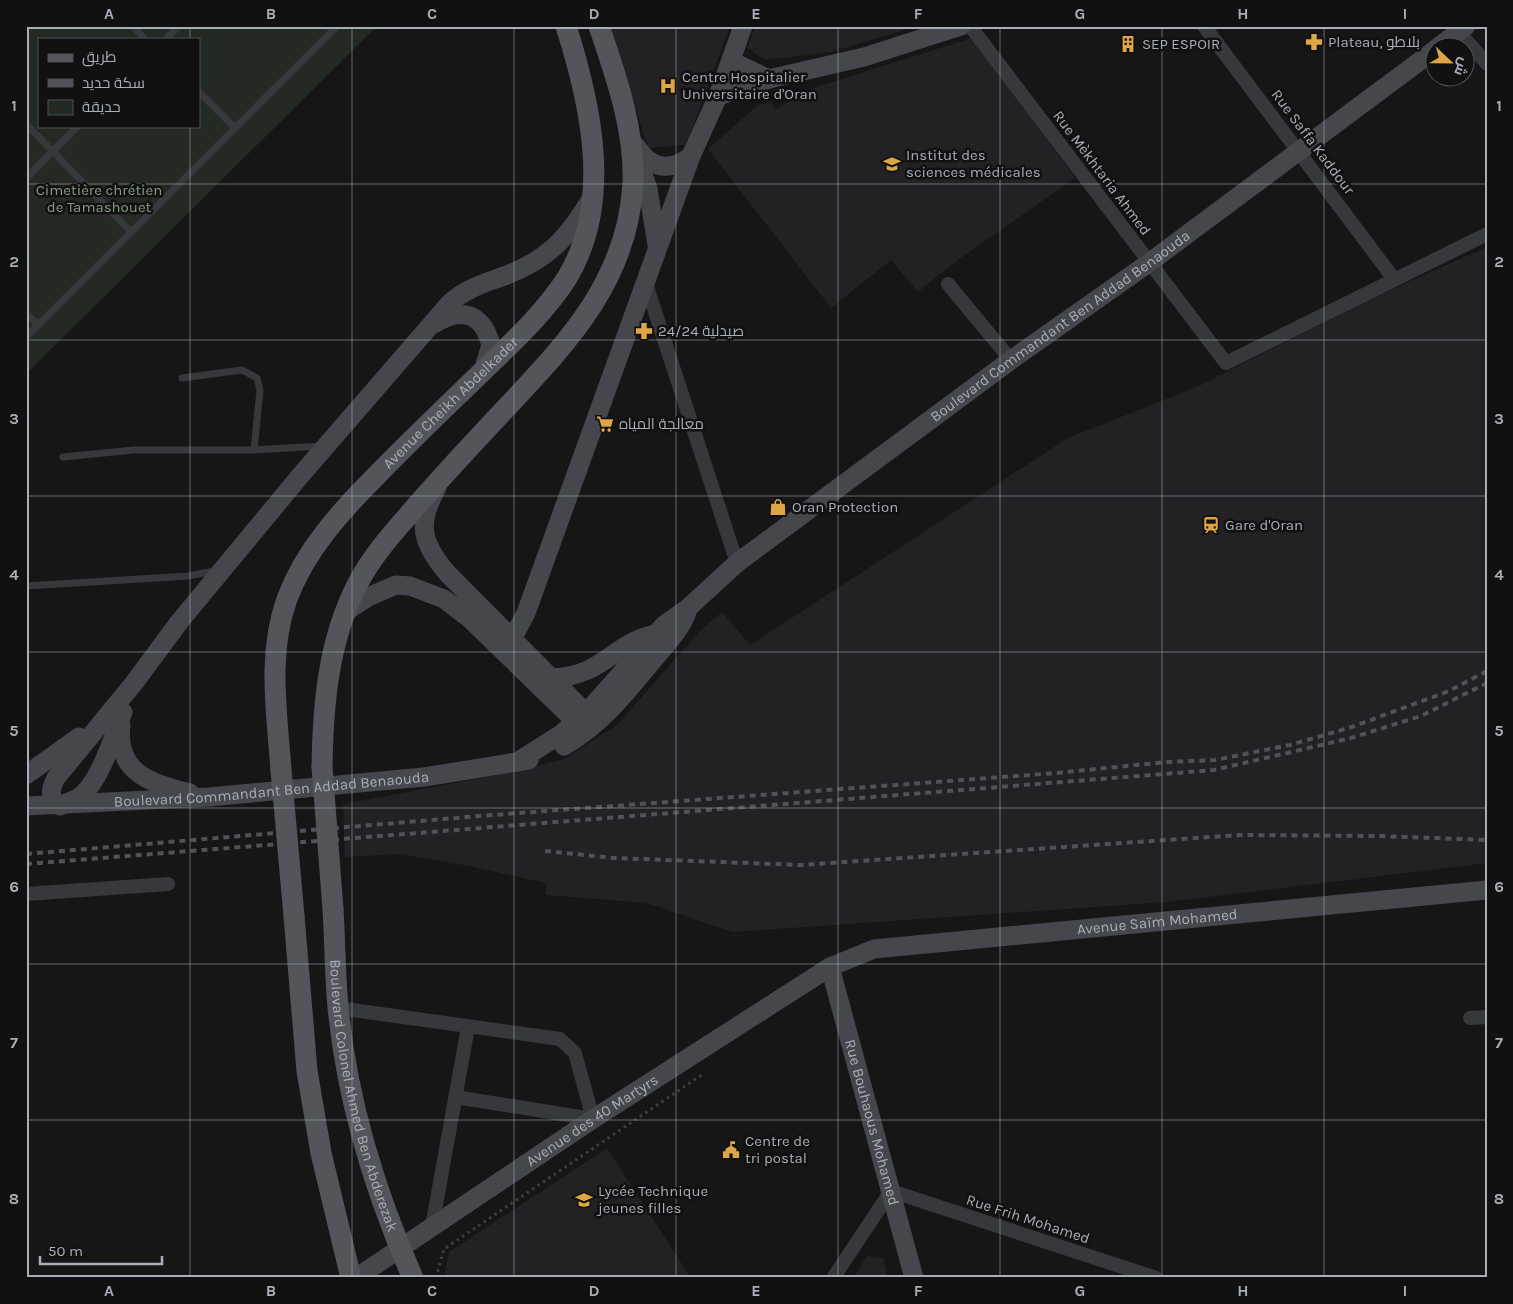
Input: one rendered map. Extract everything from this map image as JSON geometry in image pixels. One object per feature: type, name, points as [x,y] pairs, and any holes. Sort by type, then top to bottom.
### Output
[{"type":"main road","name":"Avenue Cheikh Abdelkader","points":[[351,1278],[320,1153],[306,1071],[274,665],[278,631],[287,598],[302,567],[321,537],[350,502],[538,316],[568,276],[587,226],[592,198],[593,152],[589,118],[579,67],[566,26]]},
{"type":"main road","points":[[344,612],[368,565],[447,470],[570,336],[606,285],[616,262],[631,205],[632,157],[630,137],[599,26]]},
{"type":"main road","name":"Boulevard Colonel Ahmed Ben Abderezak","points":[[344,612],[336,637],[325,695],[322,767],[333,908],[338,1008],[354,1106],[373,1174],[413,1278]]},
{"type":"street","points":[[509,646],[528,606],[692,156],[718,96],[743,26]]},
{"type":"street","points":[[718,96],[769,78],[864,57],[961,26]]},
{"type":"street","name":"Rue Mèkhtaria Ahmed","points":[[970,26],[1226,362],[1394,279]]},
{"type":"street","name":"Rue Saffa Kaddour","points":[[1204,26],[1394,279]]},
{"type":"street","points":[[1460,28],[1487,64]]},
{"type":"street","name":"Boulevard Commandant Ben Addad Benaouda","points":[[1448,38],[1460,28]]},
{"type":"street","name":"Boulevard Commandant Ben Addad Benaouda","points":[[584,721],[656,633],[672,618],[688,608],[737,563],[1011,360],[1150,262],[1426,55]]},
{"type":"street","points":[[731,61],[769,78]]},
{"type":"street","points":[[630,137],[645,157],[659,165],[675,166],[692,156]]},
{"type":"street","points":[[630,137],[648,189],[658,249]]},
{"type":"street","points":[[134,684],[93,782],[78,798],[60,806],[51,796],[56,778],[134,684],[180,621],[222,570],[326,446],[431,326],[460,293],[526,267],[556,248],[567,236],[592,198]]},
{"type":"street","points":[[1394,279],[1487,234]]},
{"type":"street","points":[[646,284],[737,563]]},
{"type":"street","points":[[948,284],[1011,360]]},
{"type":"street","points":[[431,326],[448,316],[461,314],[471,316],[482,325],[491,345],[483,372]]},
{"type":"street","points":[[447,470],[426,510],[423,524],[424,537],[438,563],[509,646],[584,721]]},
{"type":"street","points":[[344,612],[385,589],[396,586],[410,586],[444,599],[509,646],[530,656],[552,678],[584,721]]},
{"type":"street","points":[[528,606],[530,616],[528,639],[530,656]]},
{"type":"street","name":"Boulevard Commandant Ben Addad Benaouda","points":[[26,806],[60,806],[209,797],[424,777],[517,762],[584,721],[616,704],[675,633],[688,608]]},
{"type":"street","points":[[552,678],[566,677],[588,671],[633,642],[656,633]]},
{"type":"street","points":[[26,775],[81,736],[134,684]]},
{"type":"street","points":[[123,712],[121,745],[125,758],[132,769],[160,785],[209,797]]},
{"type":"street","points":[[26,894],[168,884]]},
{"type":"street","name":"Avenue Saïm Mohamed","points":[[830,967],[874,949],[1487,890]]},
{"type":"street","name":"Avenue des 40 Martyrs","points":[[356,1278],[593,1119],[830,967]]},
{"type":"street","name":"Rue Bouhaous Mohamed","points":[[830,967],[914,1278]]},
{"type":"street","points":[[338,1008],[560,1039],[575,1053],[593,1119],[455,1097]]},
{"type":"street","points":[[1470,1018],[1487,1017]]},
{"type":"street","points":[[432,1227],[468,1027]]},
{"type":"street","points":[[833,1278],[891,1191]]},
{"type":"street","name":"Rue Frih Mohamed","points":[[891,1191],[1156,1278]]},
{"type":"lane","points":[[133,26],[144,38]]},
{"type":"lane","points":[[167,38],[178,26]]},
{"type":"lane","points":[[26,337],[335,27]]},
{"type":"lane","points":[[200,93],[235,128]]},
{"type":"lane","points":[[26,124],[131,232]]},
{"type":"lane","points":[[26,178],[76,128]]},
{"type":"lane","points":[[26,313],[38,325]]},
{"type":"lane","points":[[182,378],[242,370],[257,378],[260,390],[254,450]]},
{"type":"lane","points":[[63,457],[134,450],[254,450],[326,446]]},
{"type":"lane","points":[[26,586],[188,576],[222,570]]},
{"type":"path","points":[[436,1278],[444,1249],[703,1074]]},
{"type":"shaded area","name":"Centre Hospitalier Universitaire d'Oran","points":[[610,26],[730,26],[686,145],[648,148]]},
{"type":"shaded area","name":"Centre Hospitalier Universitaire d'Oran","points":[[755,26],[918,26],[831,52],[765,60],[747,48]]},
{"type":"shaded area","name":"Institut des sciences médicales","points":[[972,38],[1075,178],[951,265],[918,292],[891,260],[831,308],[708,149],[758,105],[772,102],[775,110],[810,89]]},
{"type":"shaded area","name":"Gare d'Oran","points":[[1487,247],[1487,863],[1167,902],[733,932],[647,903],[546,895],[546,883],[469,866],[399,854],[345,857],[343,804],[513,772],[564,759],[617,725],[699,632],[722,612],[750,645],[1068,438],[1199,386],[1368,300]]},
{"type":"shaded area","name":"Lycée Technique jeunes filles","points":[[607,1148],[691,1278],[444,1278],[449,1252]]},
{"type":"shaded area","points":[[867,1256],[883,1258],[888,1278],[853,1278]]},
{"type":"green space","name":"Cimetière chrétien de Tamashouet","points":[[26,26],[377,26],[26,374]]},
{"type":"railway","points":[[26,854],[479,816],[1056,773],[1167,762],[1215,760],[1290,745],[1352,727],[1449,691],[1487,671]]},
{"type":"railway","points":[[26,864],[1214,770],[1351,738],[1421,716],[1487,683]]},
{"type":"railway","points":[[545,851],[614,858],[800,865],[1240,835],[1379,836],[1487,840]]},
{"type":"place","name":"Plateau, بلاطو","points":[[1314,42]]},
{"type":"place","name":"SEP ESPOIR","points":[[1128,44]]},
{"type":"place","name":"Centre Hospitalier Universitaire d'Oran","points":[[668,86]]},
{"type":"place","name":"Institut des sciences médicales","points":[[892,164]]},
{"type":"place","name":"صيدلية 24/24","points":[[644,331]]},
{"type":"place","name":"معالجة المياه","points":[[605,424]]},
{"type":"place","name":"Oran Protection","points":[[778,507]]},
{"type":"place","name":"Gare d'Oran","points":[[1211,525]]},
{"type":"place","name":"Centre de tri postal","points":[[731,1150]]},
{"type":"place","name":"Lycée Technique jeunes filles","points":[[584,1200]]}]
